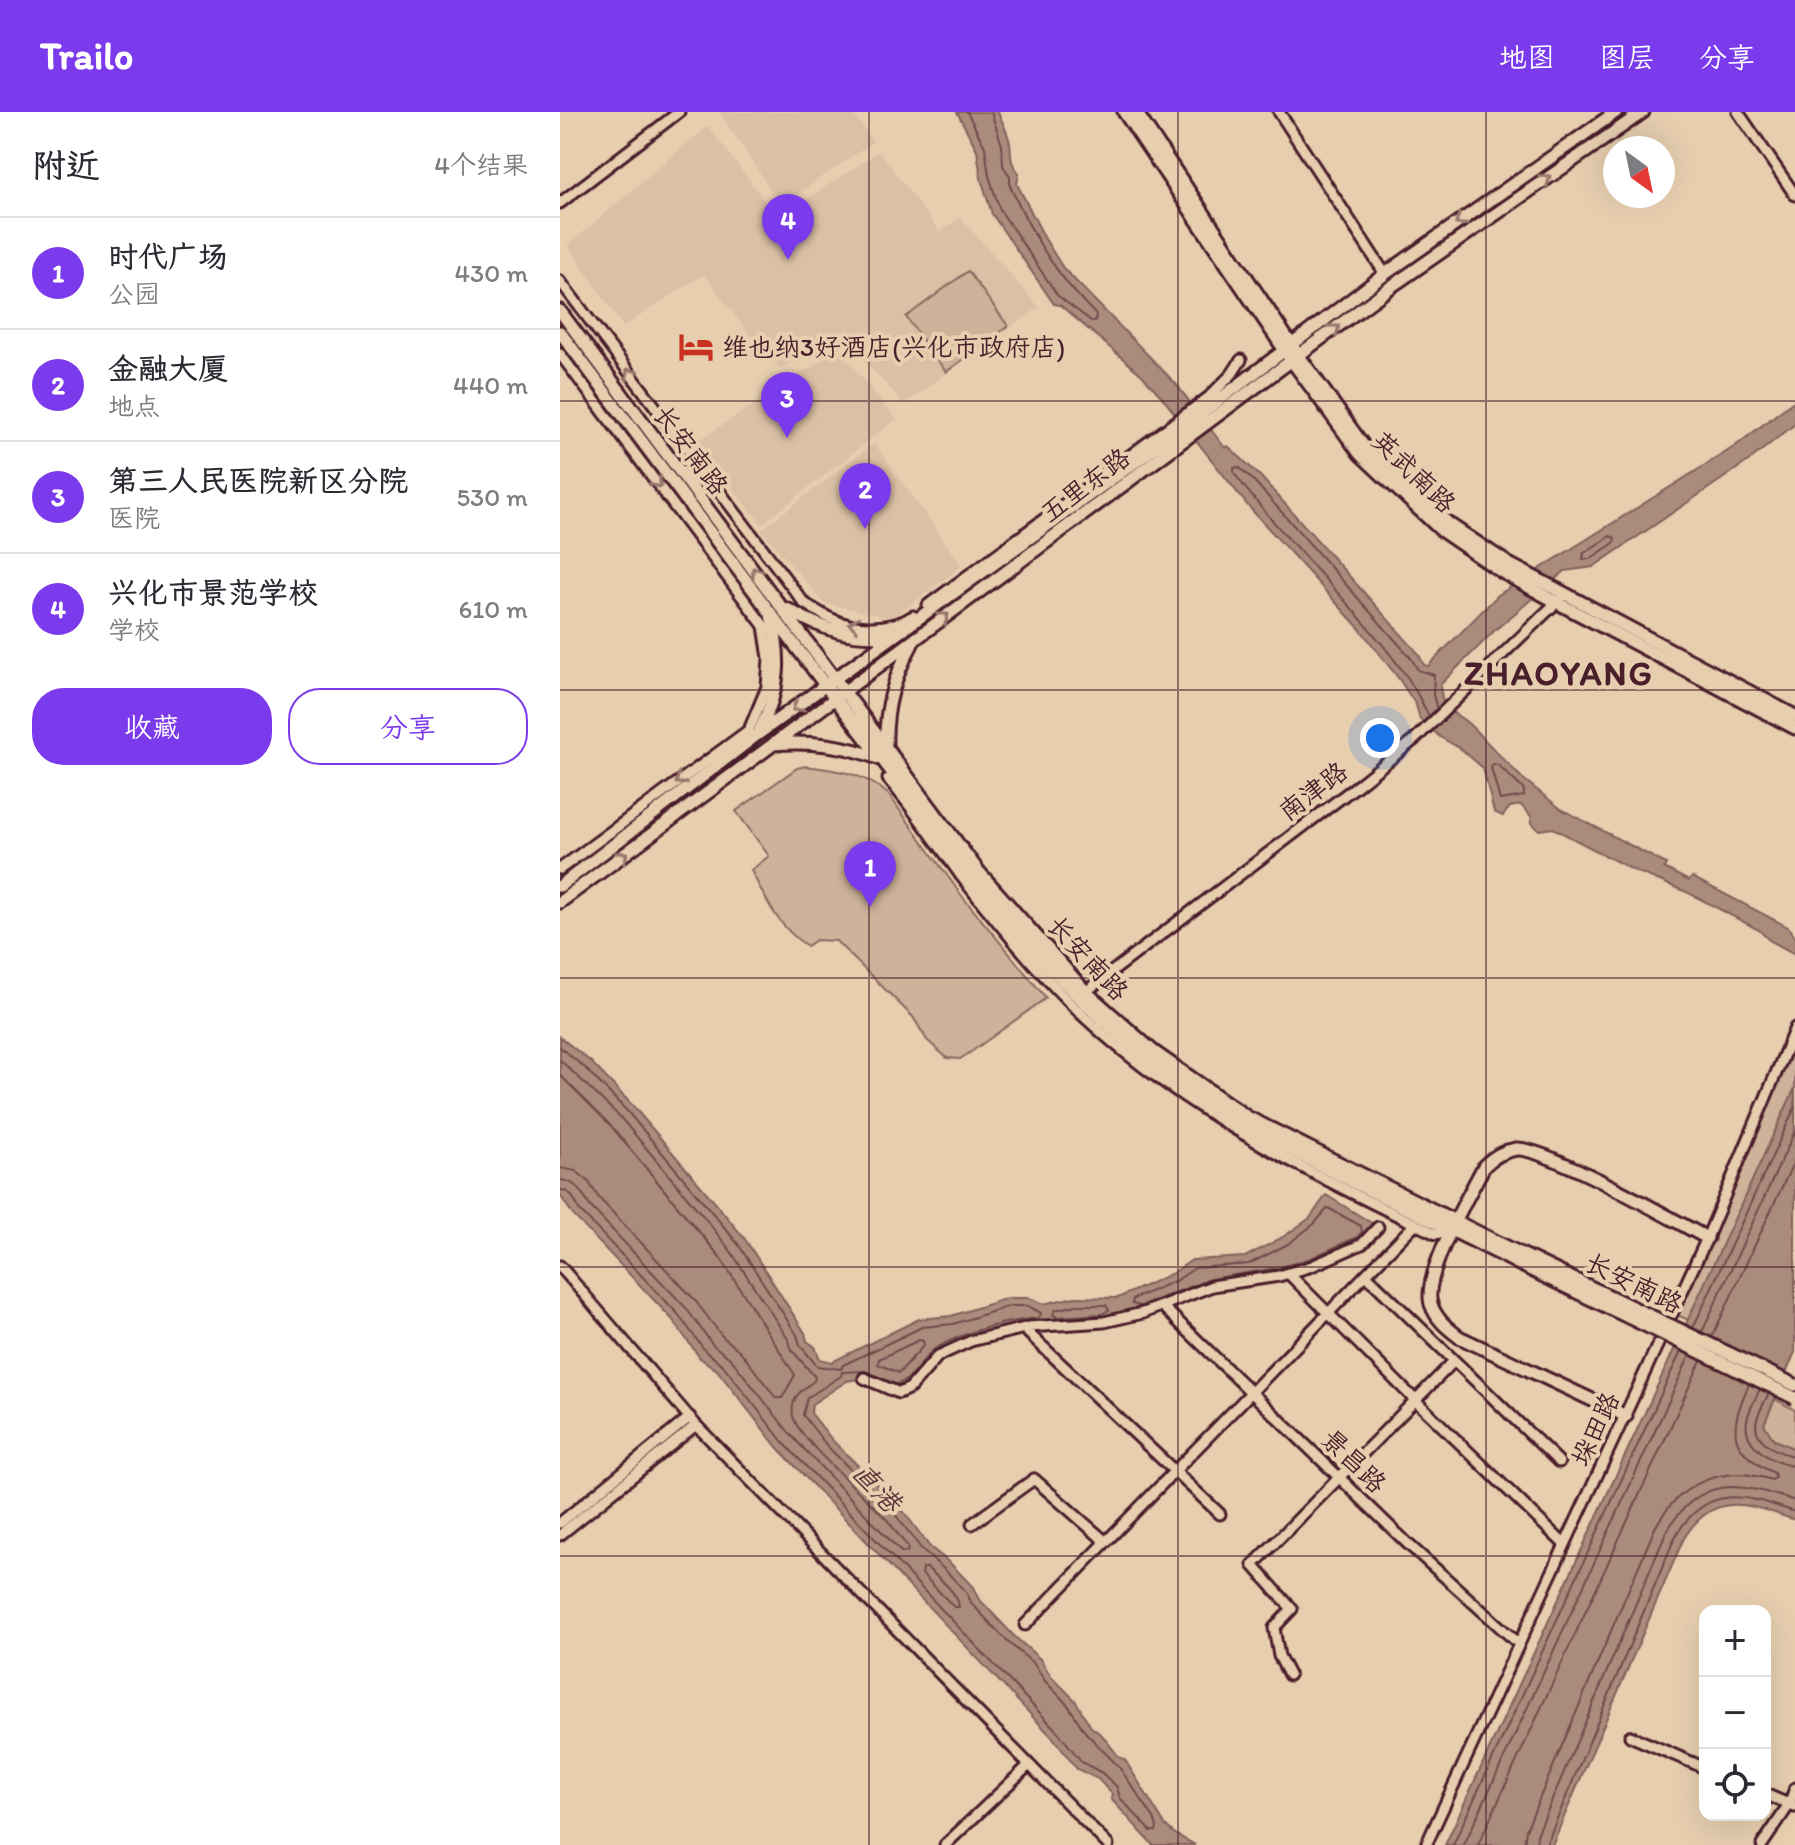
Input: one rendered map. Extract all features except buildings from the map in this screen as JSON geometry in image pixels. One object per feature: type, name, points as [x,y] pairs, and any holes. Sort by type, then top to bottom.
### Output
[{"type":"main road","name":"英武南路","points":[[1124,112],[1360,454],[1442,531],[1795,728]]},
{"type":"main road","name":"英武南路","points":[[1136,112],[1292,353]]},
{"type":"main road","name":"五里东路","points":[[1292,353],[1385,274],[1616,112]]},
{"type":"main road","name":"五里东路","points":[[560,886],[758,734],[1177,431],[1643,112]]},
{"type":"main road","name":"长安南路","points":[[560,311],[979,872],[1078,998]]},
{"type":"main road","name":"长安南路","points":[[560,332],[971,879],[1078,998],[1247,1117],[1795,1398]]},
{"type":"main road","name":"五里东路","points":[[560,902],[915,639],[1177,431]]},
{"type":"main road","name":"英武南路","points":[[1561,599],[1795,716]]},
{"type":"main road","points":[[782,607],[835,633],[863,637],[896,634]]},
{"type":"main road","points":[[758,734],[771,707],[778,668],[778,646],[770,611]]},
{"type":"main road","points":[[886,746],[885,715],[899,668],[915,639]]},
{"type":"main road","points":[[773,744],[835,745],[882,760]]},
{"type":"main road","points":[[1626,1416],[1459,1337],[1440,1323],[1430,1303],[1430,1289],[1435,1267],[1454,1225],[1484,1166],[1496,1155],[1518,1149],[1554,1159],[1707,1238]]},
{"type":"main road","name":"长安南路","points":[[1519,1258],[1795,1385]]},
{"type":"street","points":[[560,203],[679,112]]},
{"type":"street","points":[[1279,112],[1385,274]]},
{"type":"street","points":[[1738,112],[1795,195]]},
{"type":"street","points":[[560,281],[804,603],[833,620],[852,626],[904,622],[1177,431]]},
{"type":"street","points":[[560,354],[764,626],[769,658],[767,687],[749,730],[560,869]]},
{"type":"street","points":[[1219,401],[1241,360]]},
{"type":"street","name":"南津路","points":[[1078,998],[1414,740],[1561,599]]},
{"type":"street","points":[[888,779],[1011,938],[1078,998],[1143,1066],[1213,1116],[1286,1160],[1436,1234],[1454,1225]]},
{"type":"street","name":"垛田路","points":[[1426,1845],[1707,1238],[1795,1028]]},
{"type":"street","points":[[1025,1625],[1415,1224]]},
{"type":"street","points":[[864,1378],[899,1393],[910,1388],[938,1356],[971,1341],[1024,1329],[1104,1322],[1143,1313],[1212,1286],[1288,1273],[1362,1244],[1378,1227]]},
{"type":"street","points":[[560,1266],[693,1421],[1108,1845]]},
{"type":"street","points":[[1288,1273],[1564,1544]]},
{"type":"street","points":[[1366,1275],[1559,1462]]},
{"type":"street","name":"景昌路","points":[[1162,1306],[1339,1478],[1519,1644]]},
{"type":"street","points":[[1024,1329],[1220,1514]]},
{"type":"street","points":[[1289,1675],[1279,1656],[1274,1628],[1292,1609],[1253,1565],[1453,1362]]},
{"type":"street","points":[[560,1523],[693,1421]]},
{"type":"street","points":[[560,1535],[693,1421]]},
{"type":"street","points":[[972,1524],[1034,1479],[1106,1542]]},
{"type":"street","points":[[1630,1736],[1699,1765]]},
{"type":"street","points":[[945,1845],[1029,1765]]},
{"type":"street","points":[[1762,1845],[1792,1806],[1795,1788]]},
{"type":"street","points":[[1771,1797],[1792,1806]]},
{"type":"shaded area","points":[[719,112],[852,112],[873,142],[781,205]]},
{"type":"shaded area","points":[[708,126],[778,219],[879,151],[940,232],[960,217],[1039,307],[904,404],[842,336],[781,368],[763,352],[704,274],[623,327],[568,245]]},
{"type":"shaded area","points":[[968,271],[1008,326],[946,372],[906,317]]},
{"type":"shaded area","points":[[838,349],[896,419],[762,524],[695,443]]},
{"type":"shaded area","points":[[874,443],[962,566],[892,618],[824,603],[761,530]]},
{"type":"shaded area","points":[[806,766],[859,777],[888,794],[965,900],[1046,998],[960,1059],[947,1058],[927,1040],[913,1017],[836,941],[816,940],[807,946],[797,939],[774,912],[751,870],[769,856],[736,811],[797,768]]},
{"type":"shaded area","points":[[1795,1046],[1795,1088],[1688,1320],[1673,1313]]},
{"type":"shaded area","points":[[1775,1399],[1795,1410],[1795,1449],[1772,1437],[1764,1424]]},
{"type":"water","points":[[957,112],[998,112],[1009,139],[1012,162],[1019,173],[1017,184],[1063,268],[1176,384],[1225,448],[1228,446],[1260,476],[1418,653],[1424,665],[1428,666],[1498,595],[1734,447],[1795,400],[1795,424],[1747,462],[1593,567],[1565,571],[1495,630],[1440,685],[1443,701],[1449,710],[1470,725],[1522,778],[1561,809],[1666,864],[1664,868],[1689,881],[1692,877],[1788,927],[1795,938],[1795,954],[1769,940],[1759,930],[1689,893],[1633,870],[1553,828],[1539,830],[1521,805],[1510,807],[1503,816],[1494,812],[1483,768],[1420,719],[1416,705],[1399,679],[1360,629],[1249,507],[1160,395],[1142,375],[1060,305],[1054,304],[992,214],[981,178],[977,150]]},
{"type":"water","name":"直港","points":[[560,1037],[591,1062],[633,1106],[717,1205],[745,1239],[820,1359],[832,1362],[919,1319],[951,1316],[1008,1298],[1030,1298],[1043,1304],[1075,1297],[1118,1298],[1173,1273],[1192,1260],[1245,1257],[1283,1237],[1310,1218],[1326,1195],[1378,1227],[1362,1244],[1312,1266],[1212,1286],[1143,1313],[1029,1327],[938,1356],[899,1393],[863,1378],[847,1381],[812,1404],[811,1413],[833,1441],[900,1507],[930,1547],[973,1587],[978,1598],[1040,1659],[1051,1676],[1075,1700],[1091,1727],[1125,1760],[1165,1825],[1195,1845],[1153,1845],[1111,1799],[1112,1794],[1098,1779],[1077,1769],[1053,1738],[777,1447],[717,1370],[700,1358],[672,1319],[573,1215],[560,1195]]},
{"type":"water","points":[[1795,1088],[1795,1352],[1764,1424],[1774,1440],[1795,1449],[1795,1520],[1762,1509],[1733,1505],[1719,1507],[1694,1524],[1683,1540],[1552,1845],[1445,1845]]},
{"type":"place","name":"兴化市景范学校","points":[[788,260]]},
{"type":"place","name":"维也纳3好酒店(兴化市政府店)","points":[[696,347]]},
{"type":"place","name":"第三人民医院新区分院","points":[[787,438]]},
{"type":"place","name":"金融大厦","points":[[865,529]]},
{"type":"place","name":"时代广场","points":[[870,907]]},
{"type":"district","name":"ZHAOYANG","points":[[1559,673]]}]
